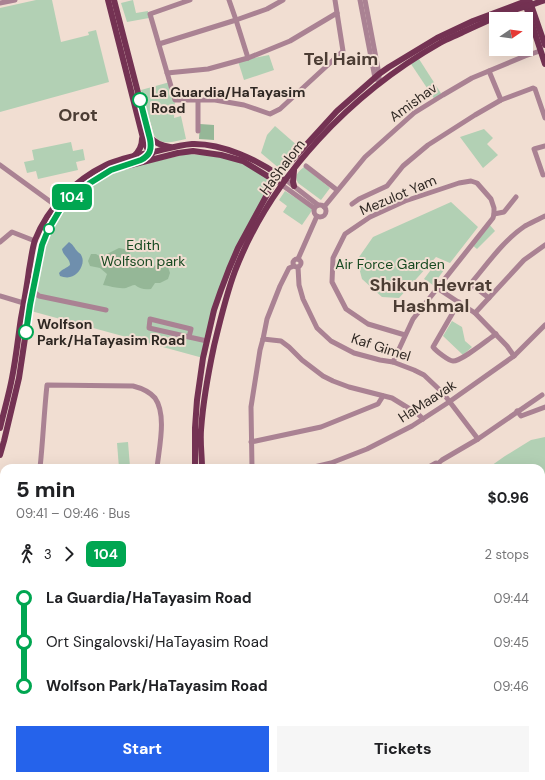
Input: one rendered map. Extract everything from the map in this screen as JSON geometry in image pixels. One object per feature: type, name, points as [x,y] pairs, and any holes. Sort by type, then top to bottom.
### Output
[{"type":"main road","points":[[108,0],[145,135],[151,146],[150,153],[142,160],[128,166]]},
{"type":"main road","points":[[114,0],[145,135],[137,153],[133,157]]},
{"type":"main road","points":[[535,18],[538,8],[544,0]]},
{"type":"main road","name":"HaShalom","points":[[195,464],[197,400],[203,358],[214,310],[238,248],[277,178],[337,111],[398,60],[437,38],[472,21],[525,2],[544,0]]},
{"type":"main road","points":[[525,2],[535,18],[545,45]]},
{"type":"main road","points":[[525,2],[545,64]]},
{"type":"main road","name":"HaShalom","points":[[202,464],[201,432],[204,399],[220,316],[235,270],[244,250],[267,207],[294,168],[342,115],[414,58],[441,42],[504,14],[525,2]]},
{"type":"main road","points":[[145,135],[158,143],[173,147]]},
{"type":"main road","points":[[0,455],[19,378],[35,241],[42,226],[64,194],[92,172],[107,164],[173,147],[193,144],[223,148],[245,156],[271,170],[277,178]]},
{"type":"main road","points":[[0,428],[28,302],[33,291],[42,245],[48,230],[61,208],[69,200],[90,183],[111,170],[193,151],[221,155],[243,161],[284,183]]},
{"type":"main road","points":[[150,153],[154,155],[167,156]]},
{"type":"main road","points":[[271,170],[286,168]]},
{"type":"main road","points":[[294,168],[294,186]]},
{"type":"main road","points":[[262,172],[267,178],[269,191]]},
{"type":"street","points":[[0,3],[15,0]]},
{"type":"street","points":[[190,0],[150,14],[175,100],[215,100],[244,105],[270,114],[280,109],[343,50],[335,0]]},
{"type":"street","points":[[229,0],[248,58]]},
{"type":"street","points":[[159,44],[236,20],[267,9],[283,0]]},
{"type":"street","points":[[360,0],[380,84]]},
{"type":"street","points":[[365,0],[377,76]]},
{"type":"street","points":[[167,73],[208,69],[248,58],[290,41],[337,13]]},
{"type":"street","name":"Amishav","points":[[317,216],[322,216],[325,214],[326,210],[319,207],[337,190],[365,157],[414,114],[472,78],[540,51]]},
{"type":"street","points":[[489,71],[501,100]]},
{"type":"street","points":[[352,204],[386,186],[403,166],[428,145],[501,100],[533,88],[545,118]]},
{"type":"street","points":[[198,100],[198,131]]},
{"type":"street","points":[[543,175],[534,149],[545,146]]},
{"type":"street","points":[[0,165],[55,205]]},
{"type":"street","points":[[306,166],[337,190]]},
{"type":"street","name":"Mezulot Yam","points":[[405,335],[368,324],[346,310],[332,282],[333,258],[345,234],[370,217],[405,201],[459,182],[471,181],[477,183],[491,199],[494,214]]},
{"type":"street","points":[[284,183],[294,186],[319,207]]},
{"type":"street","points":[[284,183],[319,207]]},
{"type":"street","points":[[393,362],[413,319],[493,218],[494,214],[504,212],[516,197]]},
{"type":"street","points":[[317,216],[314,213],[319,207]]},
{"type":"street","name":"Kaf Gimel","points":[[317,216],[298,259],[301,262],[300,265],[296,266],[303,299],[316,328],[331,341],[354,353],[393,362],[424,375],[442,393],[478,438]]},
{"type":"street","points":[[489,298],[472,286],[472,282],[512,236],[526,226],[545,216]]},
{"type":"street","points":[[0,242],[12,232],[35,241]]},
{"type":"street","points":[[475,313],[524,260],[545,245]]},
{"type":"street","points":[[252,464],[251,407],[260,350],[267,319],[280,286],[289,268],[296,266]]},
{"type":"street","points":[[437,288],[475,313],[496,334],[514,356]]},
{"type":"street","points":[[33,291],[39,296],[106,310]]},
{"type":"street","points":[[0,296],[28,302],[39,296]]},
{"type":"street","points":[[459,302],[433,347],[435,350],[454,361],[466,356],[496,334]]},
{"type":"street","points":[[190,337],[191,329],[150,320],[149,328],[207,341]]},
{"type":"street","name":"HaMaavak","points":[[327,464],[367,449],[395,436],[423,419],[514,356],[544,325]]},
{"type":"street","points":[[263,339],[281,341],[323,376],[349,387],[392,398],[418,414],[423,419]]},
{"type":"street","points":[[40,464],[47,385],[133,386],[146,390],[154,397],[161,414],[162,427],[157,464]]},
{"type":"street","points":[[434,464],[478,438],[542,395]]},
{"type":"street","points":[[251,442],[321,427],[378,404],[383,396]]},
{"type":"street","points":[[517,411],[521,416],[545,407]]},
{"type":"street","points":[[438,464],[442,460]]},
{"type":"green space","points":[[36,0],[52,0],[61,42],[89,35],[88,32],[96,30],[109,82],[0,112],[0,8]]},
{"type":"green space","points":[[133,0],[136,13],[148,11],[149,18],[127,22],[121,3]]},
{"type":"green space","points":[[269,55],[274,70],[244,80],[238,61]]},
{"type":"green space","points":[[419,59],[442,95],[435,100],[411,64]]},
{"type":"green space","points":[[170,82],[175,100],[174,118],[181,116],[186,139],[173,142],[164,142],[157,139],[154,135],[141,90]]},
{"type":"green space","points":[[200,124],[214,125],[214,140],[199,139]]},
{"type":"green space","points":[[275,126],[299,147],[280,169],[261,153],[267,135]]},
{"type":"green space","points":[[484,129],[493,138],[487,144],[498,155],[483,168],[460,137]]},
{"type":"green space","points":[[71,142],[73,151],[83,149],[85,160],[76,162],[78,170],[38,179],[36,171],[27,173],[24,162],[34,160],[32,150]]},
{"type":"green space","name":"Edith Wolfson park","points":[[187,154],[243,161],[276,180],[229,269],[203,358],[31,311],[43,245],[52,225],[69,201],[110,172]]},
{"type":"green space","points":[[304,167],[330,188],[321,200],[298,183],[296,178],[297,174]]},
{"type":"green space","points":[[285,191],[313,209],[302,225],[283,212],[287,206],[279,200]]},
{"type":"green space","name":"Air Force Garden","points":[[451,202],[478,227],[450,263],[436,257],[399,298],[382,297],[362,279],[357,260],[373,237]]},
{"type":"green space","points":[[489,224],[495,231],[477,249],[472,245]]},
{"type":"green space","points":[[119,248],[130,253],[130,257],[132,257],[140,265],[153,267],[162,260],[166,261],[170,273],[168,279],[160,283],[155,283],[151,289],[141,288],[135,285],[126,288],[117,288],[103,285],[107,274],[100,268],[90,266],[88,261],[91,254],[96,254],[101,257]]},
{"type":"green space","points":[[436,263],[444,270],[433,285],[424,279]]},
{"type":"green space","points":[[452,321],[462,327],[465,341],[472,347],[463,355],[443,336]]},
{"type":"green space","points":[[545,437],[545,464],[494,464],[505,456],[531,440]]},
{"type":"green space","points":[[128,442],[130,464],[119,464],[117,443]]},
{"type":"water","points":[[69,242],[81,254],[83,263],[78,272],[73,276],[60,276],[59,273],[70,265],[62,249]]},
{"type":"bus line","name":"104","points":[[26,332],[42,245],[48,230],[61,208],[90,183],[111,170],[128,166],[141,160],[149,154],[151,146],[150,139],[140,100]]},
{"type":"place","name":"La Guardia/HaTayasim Road","points":[[140,100]]},
{"type":"place","name":"Wolfson Park/HaTayasim Road","points":[[26,332]]},
{"type":"district","name":"Tel Haim","points":[[341,59]]},
{"type":"district","name":"Orot","points":[[78,115]]},
{"type":"district","name":"Shikun Hevrat Hashmal","points":[[431,295]]}]
